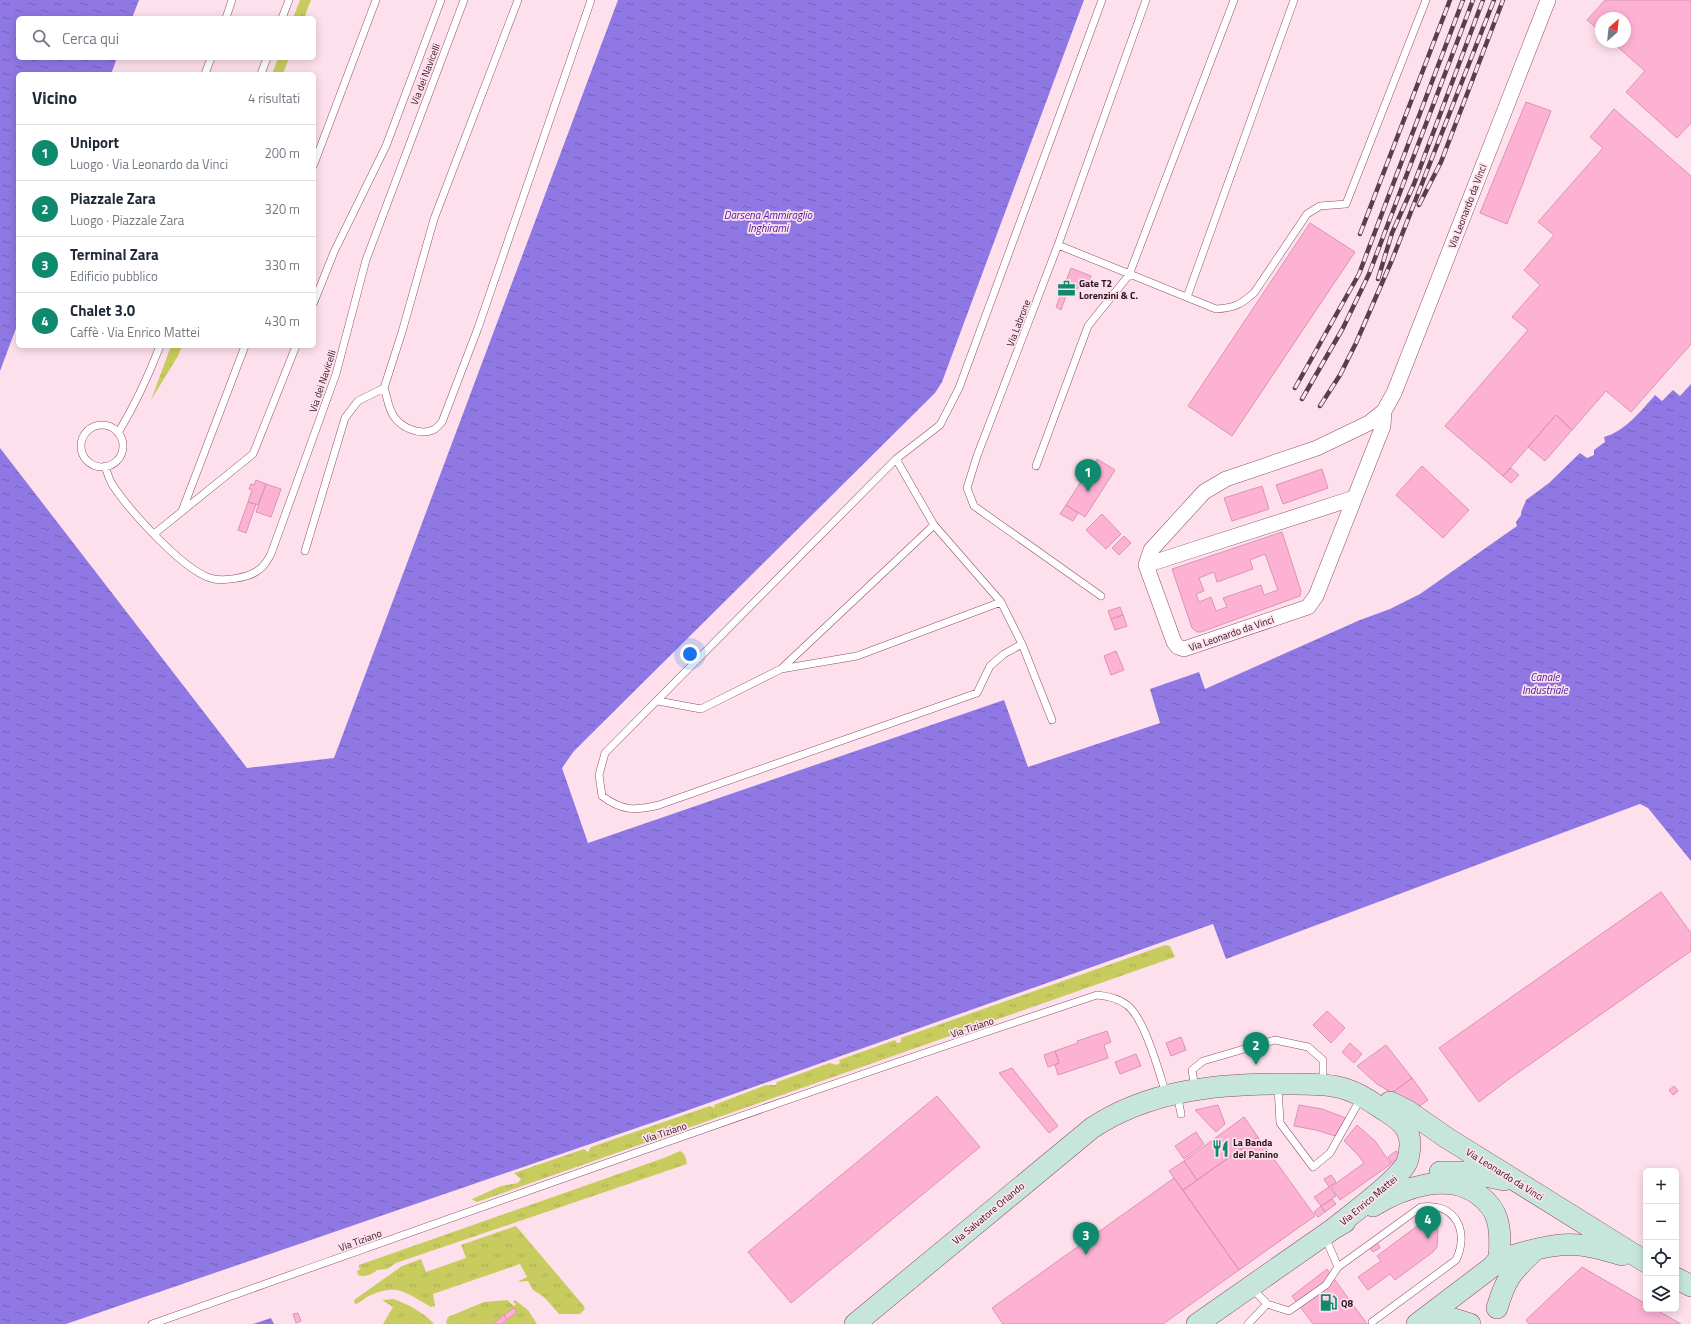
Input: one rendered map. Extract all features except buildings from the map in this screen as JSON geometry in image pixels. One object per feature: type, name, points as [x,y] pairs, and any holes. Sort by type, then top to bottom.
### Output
[{"type":"main road","name":"Via Salvatore Orlando","points":[[854,1324],[1076,1139],[1104,1120],[1127,1108],[1179,1092],[1240,1085],[1323,1085],[1339,1087],[1364,1097]]},
{"type":"main road","name":"Via Leonardo da Vinci","points":[[1364,1097],[1384,1100],[1408,1111],[1448,1138],[1643,1260]]},
{"type":"main road","name":"Via Enrico Mattei","points":[[1329,1232],[1395,1177],[1405,1167],[1409,1156],[1410,1142],[1407,1128],[1396,1118],[1364,1097]]},
{"type":"main road","name":"Via Enrico Mattei","points":[[1376,1204],[1406,1181],[1423,1176],[1449,1172],[1472,1172],[1497,1178],[1536,1193]]},
{"type":"main road","name":"Via Enrico Mattei","points":[[1197,1324],[1329,1232],[1376,1204],[1400,1193],[1431,1184],[1456,1184],[1470,1188],[1488,1202],[1495,1213],[1500,1230],[1496,1263],[1499,1316]]},
{"type":"main road","name":"Via Leonardo da Vinci","points":[[1496,1263],[1535,1250],[1565,1245],[1579,1245],[1643,1261]]},
{"type":"main road","points":[[1499,1316],[1507,1280],[1535,1250]]},
{"type":"main road","points":[[1417,1324],[1496,1263]]},
{"type":"main road","points":[[1679,1280],[1691,1286]]},
{"type":"main road","points":[[1428,1324],[1454,1319],[1470,1324]]},
{"type":"street","name":"Via Leonardo da Vinci","points":[[1384,411],[1383,426],[1316,596],[1308,607],[1184,649],[1178,647],[1174,642],[1146,565],[1151,550],[1204,492],[1226,479],[1317,448],[1369,423],[1384,411],[1394,393],[1548,0]]},
{"type":"street","points":[[1146,565],[1354,498]]},
{"type":"lane","points":[[227,16],[232,0]]},
{"type":"lane","points":[[283,16],[289,0]]},
{"type":"lane","points":[[316,159],[376,0]]},
{"type":"lane","points":[[316,297],[334,252],[386,146],[441,0]]},
{"type":"lane","name":"Via dei Navicelli","points":[[105,466],[111,482],[126,503],[154,534],[181,560],[197,572],[210,578],[232,579],[256,572],[265,564],[271,554],[336,374],[366,260],[464,0]]},
{"type":"lane","points":[[518,0],[434,219],[402,332],[384,388],[392,414],[399,424],[411,430],[425,433],[434,430],[442,422],[478,328],[591,0]]},
{"type":"lane","points":[[1022,644],[1004,654],[990,666],[977,693],[659,805],[638,810],[614,805],[602,796],[599,775],[605,753],[896,459],[940,425],[959,388],[1102,0]]},
{"type":"lane","name":"Via Labrone","points":[[1101,596],[974,506],[967,488],[977,456],[1058,245],[1146,0]]},
{"type":"lane","points":[[1036,466],[1088,326],[1129,275],[1234,0]]},
{"type":"lane","points":[[1187,297],[1294,0]]},
{"type":"lane","points":[[1058,245],[1216,309],[1230,308],[1242,304],[1254,293],[1307,214],[1320,206],[1346,204],[1426,0]]},
{"type":"lane","points":[[206,72],[210,60]]},
{"type":"lane","points":[[262,72],[266,60]]},
{"type":"lane","points":[[118,433],[134,407],[148,378],[159,348]]},
{"type":"lane","points":[[182,511],[244,348]]},
{"type":"lane","points":[[154,534],[253,454],[295,348]]},
{"type":"lane","points":[[305,551],[345,418],[358,401],[384,388]]},
{"type":"lane","points":[[97,426],[107,426],[113,428],[118,433],[123,445],[121,454],[115,462],[105,466],[96,466],[87,460],[82,454],[81,445],[83,437],[89,429],[97,426]]},
{"type":"lane","points":[[896,459],[934,525],[1001,602],[1022,644],[1052,720]]},
{"type":"lane","points":[[658,701],[701,709],[781,669],[934,525]]},
{"type":"lane","points":[[781,669],[857,656],[1001,602]]},
{"type":"lane","name":"Via Tiziano","points":[[152,1324],[692,1134],[965,1039],[1097,995],[1110,997],[1127,1005],[1134,1013],[1151,1046],[1156,1061],[1179,1092]]},
{"type":"lane","points":[[1182,1114],[1179,1092],[1192,1070],[1203,1061],[1275,1040],[1308,1047],[1323,1060],[1323,1085]]},
{"type":"lane","points":[[1278,1084],[1280,1123],[1313,1167],[1330,1153],[1364,1097]]},
{"type":"lane","points":[[1250,1286],[1267,1304],[1289,1311],[1326,1285],[1338,1267],[1421,1207],[1430,1206],[1444,1209],[1457,1219],[1462,1236],[1461,1250],[1456,1260],[1372,1323]]},
{"type":"lane","points":[[1329,1232],[1338,1267]]},
{"type":"lane","points":[[1248,1324],[1267,1304]]},
{"type":"green space","points":[[300,0],[311,0],[305,16],[294,16]]},
{"type":"green space","points":[[277,60],[288,60],[284,72],[273,72]]},
{"type":"green space","points":[[170,348],[181,348],[178,356],[151,400]]},
{"type":"green space","points":[[1165,945],[1170,946],[1175,957],[477,1202],[472,1199],[501,1186],[518,1183],[521,1179],[514,1173],[584,1149],[588,1152],[591,1147],[710,1106],[715,1108],[714,1105],[766,1085],[776,1085],[777,1082],[830,1063],[836,1065],[840,1063],[839,1060],[895,1040],[897,1043],[901,1042],[901,1038]]},
{"type":"green space","points":[[680,1151],[684,1154],[687,1164],[396,1263],[387,1269],[377,1270],[366,1276],[358,1275],[357,1271],[361,1269],[359,1268],[359,1265],[664,1158]]},
{"type":"green space","points":[[516,1226],[583,1305],[585,1309],[580,1314],[559,1314],[544,1297],[533,1290],[528,1281],[517,1282],[527,1277],[520,1264],[433,1294],[435,1306],[431,1307],[409,1294],[396,1290],[389,1290],[369,1296],[355,1304],[354,1300],[402,1266],[421,1259],[426,1272],[466,1258],[461,1245]]},
{"type":"green space","points":[[393,1299],[415,1309],[426,1316],[434,1324],[383,1324],[393,1307],[382,1300]]},
{"type":"green space","points":[[507,1300],[514,1306],[516,1304],[513,1302],[515,1300],[528,1310],[537,1324],[447,1324],[446,1322],[448,1317],[484,1302]]},
{"type":"water","points":[[0,0],[139,0],[133,16],[16,16],[16,60],[116,60],[112,72],[16,72],[16,328],[0,371]]},
{"type":"water","points":[[618,0],[1084,0],[942,382],[935,393],[574,751],[562,768],[588,843],[1004,700],[1028,767],[1160,723],[1150,689],[1199,672],[1205,689],[1360,620],[1390,609],[1420,594],[1517,526],[1516,522],[1521,515],[1526,500],[1549,483],[1580,453],[1587,458],[1594,455],[1594,450],[1605,442],[1604,437],[1619,430],[1638,414],[1655,395],[1662,401],[1673,390],[1680,396],[1691,384],[1691,861],[1648,808],[1640,804],[1226,959],[1213,924],[683,1112],[66,1324],[0,1324],[0,448],[247,768],[334,758]]},
{"type":"water","points":[[271,1318],[274,1324],[253,1324]]},
{"type":"railway","points":[[1360,234],[1450,0]]},
{"type":"railway","points":[[1295,388],[1359,274],[1463,0]]},
{"type":"railway","points":[[1302,399],[1343,328],[1369,274],[1473,0]]},
{"type":"railway","points":[[1378,279],[1392,233],[1414,184],[1483,0]]},
{"type":"railway","points":[[1320,406],[1340,375],[1356,343],[1392,260],[1494,0]]},
{"type":"railway","points":[[1419,205],[1441,162],[1503,0]]},
{"type":"place","name":"Gate T2 Lorenzini & C.","points":[[1066,289]]},
{"type":"place","name":"Uniport","points":[[1088,492]]},
{"type":"place","name":"Piazzale Zara","points":[[1256,1065]]},
{"type":"place","name":"La Banda del Panino","points":[[1220,1148]]},
{"type":"place","name":"Chalet 3.0","points":[[1428,1239]]},
{"type":"place","name":"Terminal Zara","points":[[1086,1255]]},
{"type":"place","name":"Q8","points":[[1328,1303]]},
{"type":"water label","name":"Darsena Ammiraglio Inghirami","points":[[768,221]]},
{"type":"water label","name":"Canale Industriale","points":[[1545,683]]}]
